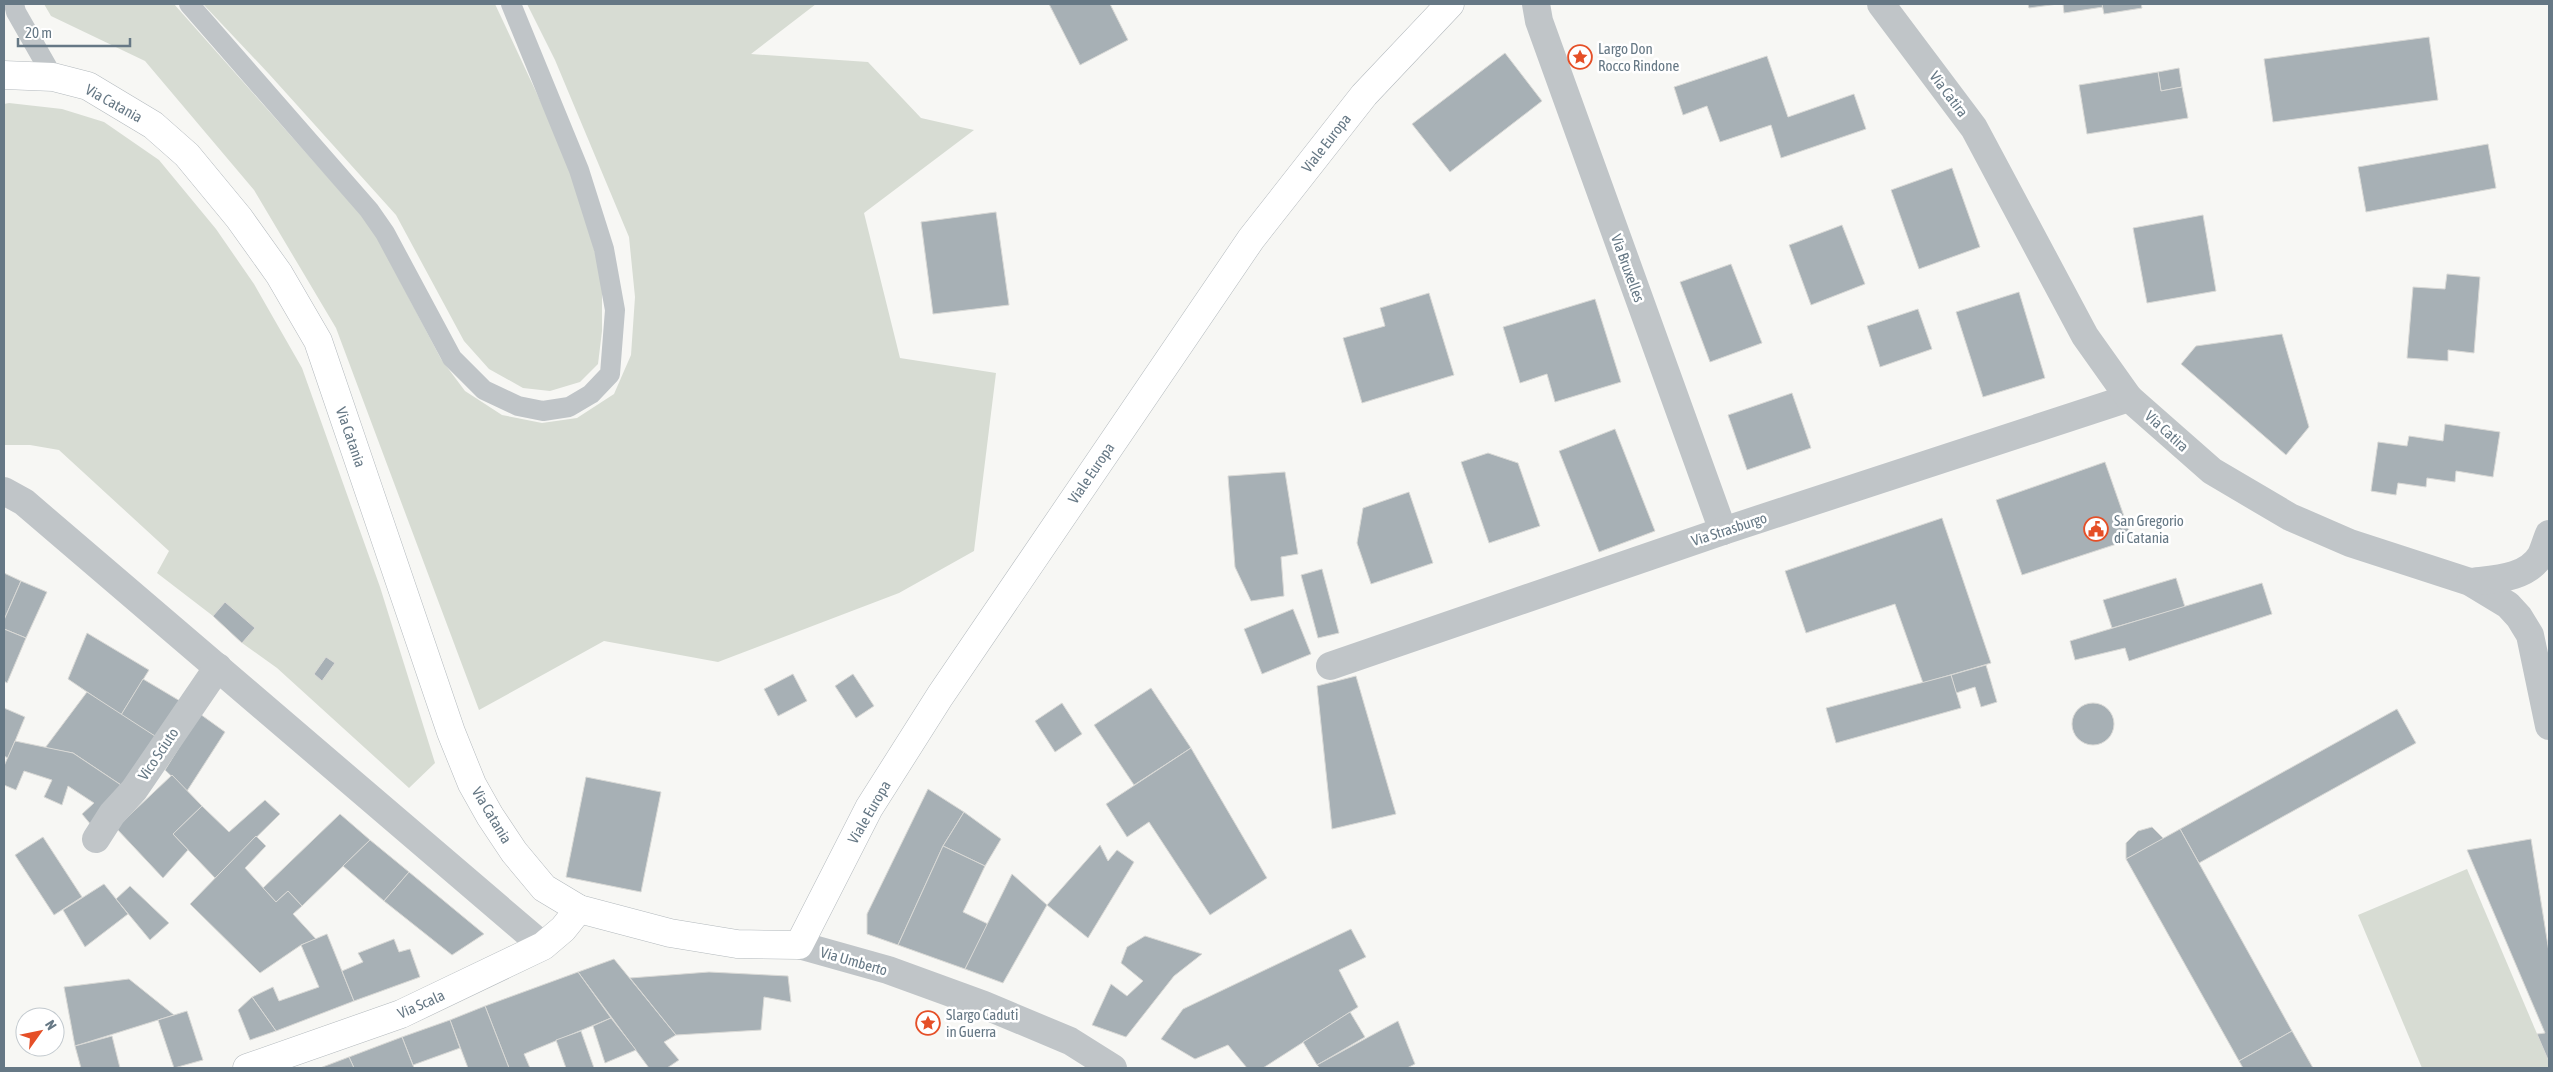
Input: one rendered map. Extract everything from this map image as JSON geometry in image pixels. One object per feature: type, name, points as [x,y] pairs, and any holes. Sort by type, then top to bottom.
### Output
[{"type":"main road","name":"Viale Europa","points":[[799,945],[869,808],[930,712],[1250,239],[1364,95],[1450,4]]},
{"type":"main road","name":"Viale Europa","points":[[1425,31],[1463,4]]},
{"type":"main road","name":"Via Catania","points":[[4,76],[53,77],[88,86],[153,125],[187,155],[239,218],[279,274],[318,341],[451,732],[472,784],[490,816],[530,872],[544,888],[579,909]]},
{"type":"main road","name":"Via Umberto","points":[[579,909],[670,933],[737,944],[799,945]]},
{"type":"main road","name":"Via Scala","points":[[247,1068],[401,1014],[543,946],[563,929],[579,909]]},
{"type":"street","name":"Via Bruxelles","points":[[1536,4],[1539,20],[1723,531]]},
{"type":"street","name":"Via Catira","points":[[1881,4],[1974,128],[2085,336],[2129,398],[2212,471],[2290,517],[2350,543],[2470,582],[2508,605],[2519,617],[2530,635],[2549,726]]},
{"type":"street","name":"Via Strasburgo","points":[[1330,666],[1723,531],[2129,398]]},
{"type":"street","points":[[4,491],[24,502],[543,946]]},
{"type":"street","points":[[2470,582],[2511,576],[2532,565],[2540,556],[2549,534]]},
{"type":"street","name":"Vico Sciuto","points":[[96,840],[112,814],[134,790],[218,667]]},
{"type":"street","name":"Via Umberto","points":[[799,945],[888,970],[984,1004],[1070,1041],[1113,1068]]},
{"type":"lane","points":[[14,4],[16,12],[53,77]]},
{"type":"lane","points":[[189,4],[370,210],[385,233],[452,358],[484,390],[518,406],[543,410],[569,407],[591,394],[610,374],[615,310],[604,249],[580,170],[511,4]]},
{"type":"shaded area","points":[[44,4],[174,4],[371,226],[441,359],[465,391],[502,415],[542,423],[577,418],[614,394],[631,355],[635,297],[629,237],[555,60],[527,4],[816,4],[751,54],[868,62],[921,118],[974,130],[864,213],[900,358],[996,373],[974,551],[899,593],[718,662],[604,641],[479,710],[336,328],[254,190],[145,61],[51,16]]},
{"type":"shaded area","points":[[203,4],[495,4],[573,171],[602,279],[602,331],[598,364],[580,382],[550,391],[523,388],[489,369],[464,341],[396,215]]},
{"type":"shaded area","points":[[4,104],[62,109],[104,122],[159,160],[216,229],[254,284],[302,368],[380,587],[435,763],[409,788],[277,668],[242,643],[213,616],[157,573],[169,551],[59,450],[30,445],[4,445]]},
{"type":"shaded area","points":[[2467,869],[2549,1062],[2549,1068],[2422,1068],[2358,915]]},
{"type":"building","points":[[1049,4],[1110,4],[1128,40],[1080,65]]},
{"type":"building","points":[[2028,4],[2058,4],[2029,8]]},
{"type":"building","points":[[2063,4],[2102,4],[2103,7],[2064,13]]},
{"type":"building","points":[[2102,4],[2141,4],[2142,8],[2104,14]]},
{"type":"building","points":[[2429,37],[2438,100],[2273,122],[2264,59]]},
{"type":"building","points":[[1505,53],[1542,101],[1450,172],[1412,124]]},
{"type":"building","points":[[1767,56],[1788,117],[1854,94],[1866,129],[1781,158],[1771,125],[1720,142],[1707,106],[1683,115],[1674,87]]},
{"type":"building","points":[[2179,68],[2182,87],[2161,91],[2158,72]]},
{"type":"building","points":[[2158,72],[2161,91],[2182,87],[2188,118],[2087,134],[2079,85]]},
{"type":"building","points":[[2488,144],[2496,188],[2366,212],[2358,167]]},
{"type":"building","points":[[1952,168],[1980,247],[1919,269],[1891,190]]},
{"type":"building","points":[[996,212],[1009,305],[933,314],[921,222]]},
{"type":"building","points":[[2203,215],[2216,291],[2147,303],[2133,228]]},
{"type":"building","points":[[1842,225],[1865,284],[1811,305],[1789,245]]},
{"type":"building","points":[[1731,264],[1762,343],[1710,362],[1680,282]]},
{"type":"building","points":[[2447,274],[2480,277],[2474,353],[2448,350],[2448,361],[2407,358],[2413,287],[2445,289]]},
{"type":"building","points":[[2019,292],[2045,378],[1983,397],[1956,312]]},
{"type":"building","points":[[1429,293],[1454,375],[1362,403],[1343,338],[1385,326],[1380,308]]},
{"type":"building","points":[[1595,299],[1621,382],[1555,402],[1547,374],[1520,383],[1503,327]]},
{"type":"building","points":[[1918,309],[1932,349],[1880,367],[1867,326]]},
{"type":"building","points":[[2282,334],[2309,427],[2286,455],[2181,364],[2196,346]]},
{"type":"building","points":[[1792,393],[1811,448],[1747,470],[1728,415]]},
{"type":"building","points":[[2445,424],[2500,432],[2493,477],[2456,471],[2455,482],[2427,478],[2426,487],[2398,483],[2396,495],[2371,491],[2378,442],[2407,446],[2409,436],[2443,441]]},
{"type":"building","points":[[1615,429],[1655,531],[1599,552],[1559,451]]},
{"type":"building","points":[[1488,453],[1518,463],[1540,526],[1489,543],[1461,462]]},
{"type":"building","points":[[2105,462],[2132,539],[2022,575],[1996,500]]},
{"type":"building","points":[[1285,472],[1298,554],[1281,557],[1284,596],[1251,601],[1235,567],[1228,476]]},
{"type":"building","points":[[1409,492],[1433,563],[1371,584],[1357,543],[1363,508]]},
{"type":"building","points":[[1942,518],[1991,663],[1923,683],[1895,604],[1806,633],[1785,571]]},
{"type":"building","points":[[1322,569],[1339,633],[1318,638],[1301,575]]},
{"type":"building","points":[[4,573],[21,581],[4,620]]},
{"type":"building","points":[[2176,578],[2185,607],[2112,628],[2103,600]]},
{"type":"building","points":[[21,581],[47,592],[26,638],[4,629],[4,620]]},
{"type":"building","points":[[2262,583],[2272,614],[2129,661],[2125,648],[2075,660],[2070,641]]},
{"type":"building","points":[[225,602],[255,628],[242,643],[213,616]]},
{"type":"building","points":[[1293,609],[1311,654],[1262,674],[1244,629]]},
{"type":"building","points":[[4,629],[26,638],[7,683],[4,681]]},
{"type":"building","points":[[87,633],[149,670],[121,715],[68,679]]},
{"type":"building","points":[[326,657],[335,663],[322,681],[314,674]]},
{"type":"building","points":[[1986,665],[1997,702],[1981,707],[1975,687],[1956,693],[1951,675]]},
{"type":"building","points":[[793,674],[807,701],[778,716],[764,689]]},
{"type":"building","points":[[853,674],[874,706],[856,718],[835,686]]},
{"type":"building","points":[[1951,675],[1961,708],[1836,743],[1826,708]]},
{"type":"building","points":[[1356,676],[1396,814],[1332,829],[1317,686]]},
{"type":"building","points":[[143,679],[180,701],[158,738],[121,715]]},
{"type":"building","points":[[1151,688],[1191,748],[1134,785],[1094,725]]},
{"type":"building","points":[[87,692],[158,738],[124,787],[73,753],[45,748]]},
{"type":"building","points":[[1062,703],[1082,734],[1055,752],[1035,721]]},
{"type":"building","points":[[2097,703],[2105,706],[2111,712],[2114,724],[2111,736],[2105,742],[2089,745],[2081,742],[2075,736],[2072,720],[2075,712],[2081,706]]},
{"type":"building","points":[[4,708],[25,717],[8,758],[4,756]]},
{"type":"building","points":[[2397,709],[2416,743],[2199,863],[2180,829]]},
{"type":"building","points":[[200,714],[225,732],[187,791],[165,770]]},
{"type":"building","points":[[15,741],[73,753],[124,787],[92,826],[82,814],[94,803],[68,786],[62,805],[44,797],[52,780],[24,771],[16,790],[4,785],[4,766]]},
{"type":"building","points":[[1191,748],[1267,878],[1210,915],[1149,822],[1127,837],[1106,804]]},
{"type":"building","points":[[172,775],[202,806],[173,834],[188,850],[163,878],[116,828]]},
{"type":"building","points":[[586,777],[661,792],[641,892],[566,877]]},
{"type":"building","points":[[928,789],[964,812],[943,846],[898,945],[867,934],[867,914]]},
{"type":"building","points":[[265,800],[280,814],[215,878],[173,834],[202,806],[229,832]]},
{"type":"building","points":[[964,812],[1001,839],[985,866],[943,846]]},
{"type":"building","points":[[340,814],[370,840],[302,906],[288,891],[276,902],[263,888]]},
{"type":"building","points":[[2152,827],[2164,839],[2126,859],[2126,843],[2138,831]]},
{"type":"building","points":[[2180,829],[2292,1031],[2239,1061],[2126,859]]},
{"type":"building","points":[[256,836],[266,846],[245,868],[276,902],[288,891],[302,906],[293,914],[316,939],[301,945],[260,973],[190,904]]},
{"type":"building","points":[[43,837],[82,897],[54,915],[15,855]]},
{"type":"building","points":[[2531,839],[2549,952],[2549,1062],[2537,1034],[2545,1033],[2467,850]]},
{"type":"building","points":[[370,840],[409,872],[384,901],[343,866]]},
{"type":"building","points":[[1100,845],[1108,861],[1117,850],[1134,862],[1088,938],[1047,905]]},
{"type":"building","points":[[943,846],[985,866],[963,912],[988,924],[965,969],[898,945]]},
{"type":"building","points":[[409,872],[484,934],[452,955],[384,901]]},
{"type":"building","points":[[1012,874],[1047,905],[1003,983],[965,969]]},
{"type":"building","points":[[104,884],[128,914],[85,947],[63,910]]},
{"type":"building","points":[[130,886],[169,923],[150,940],[116,899]]},
{"type":"building","points":[[1351,929],[1366,957],[1339,970],[1358,1007],[1263,1068],[1247,1068],[1228,1045],[1195,1059],[1161,1039],[1183,1009]]},
{"type":"building","points":[[327,934],[354,1001],[276,1031],[252,997],[273,987],[279,1001],[319,987],[301,945]]},
{"type":"building","points":[[1145,936],[1202,954],[1174,976],[1126,1037],[1092,1025],[1111,984],[1127,996],[1143,981],[1121,963],[1127,947]]},
{"type":"building","points":[[394,939],[399,952],[410,949],[420,977],[354,1001],[342,971],[363,962],[358,953]]},
{"type":"building","points":[[614,959],[676,1035],[664,1042],[679,1060],[667,1068],[649,1068],[578,972]]},
{"type":"building","points":[[578,972],[611,1018],[524,1054],[530,1068],[509,1068],[485,1006]]},
{"type":"building","points":[[709,972],[788,976],[791,1002],[764,997],[761,1030],[676,1035],[630,978]]},
{"type":"building","points":[[129,979],[174,1015],[75,1046],[64,987]]},
{"type":"building","points":[[252,997],[276,1031],[250,1040],[238,1010]]},
{"type":"building","points":[[485,1006],[509,1068],[468,1068],[450,1020]]},
{"type":"building","points":[[187,1011],[203,1060],[174,1068],[158,1020]]},
{"type":"building","points":[[1350,1012],[1365,1037],[1317,1065],[1303,1042]]},
{"type":"building","points":[[611,1018],[636,1050],[605,1063],[593,1026]]},
{"type":"building","points":[[450,1020],[460,1048],[413,1065],[402,1037]]},
{"type":"building","points":[[1398,1021],[1415,1064],[1407,1068],[1320,1068],[1317,1065]]},
{"type":"building","points":[[581,1031],[594,1068],[566,1068],[556,1040]]},
{"type":"building","points":[[2292,1031],[2313,1068],[2243,1068],[2239,1061]]},
{"type":"building","points":[[112,1036],[120,1068],[81,1068],[75,1046]]},
{"type":"building","points":[[402,1037],[414,1068],[354,1068],[349,1057]]},
{"type":"building","points":[[349,1057],[354,1068],[320,1068]]},
{"type":"place","name":"Largo Don Rocco Rindone","points":[[1580,57]]},
{"type":"place","name":"San Gregorio di Catania","points":[[2096,529]]},
{"type":"place","name":"Slargo Caduti in Guerra","points":[[928,1023]]}]
